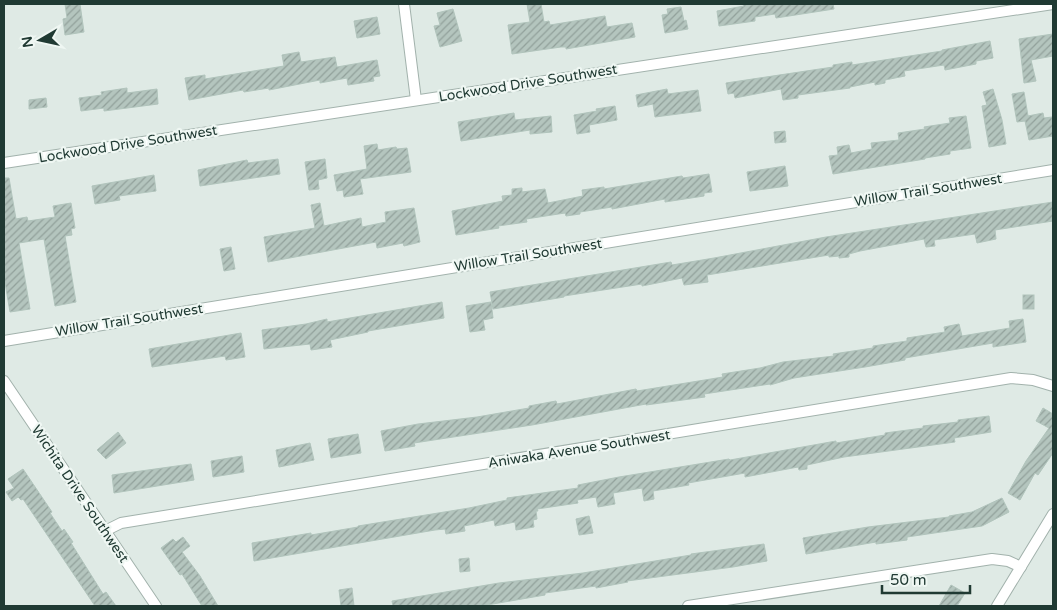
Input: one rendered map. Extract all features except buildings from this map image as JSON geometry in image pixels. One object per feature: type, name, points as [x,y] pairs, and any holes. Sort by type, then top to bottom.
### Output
[{"type":"street","points":[[404,4],[416,100]]},
{"type":"street","name":"Lockwood Drive Southwest","points":[[4,163],[1053,4]]},
{"type":"street","name":"Willow Trail Southwest","points":[[4,341],[1053,170]]},
{"type":"street","name":"Aniwaka Avenue Southwest","points":[[105,531],[121,524],[1011,378],[1033,380],[1053,386]]},
{"type":"street","name":"Wichita Drive Southwest","points":[[4,381],[156,606]]},
{"type":"street","points":[[997,606],[1053,514]]},
{"type":"street","points":[[688,606],[992,559],[1008,560],[1021,567]]}]
